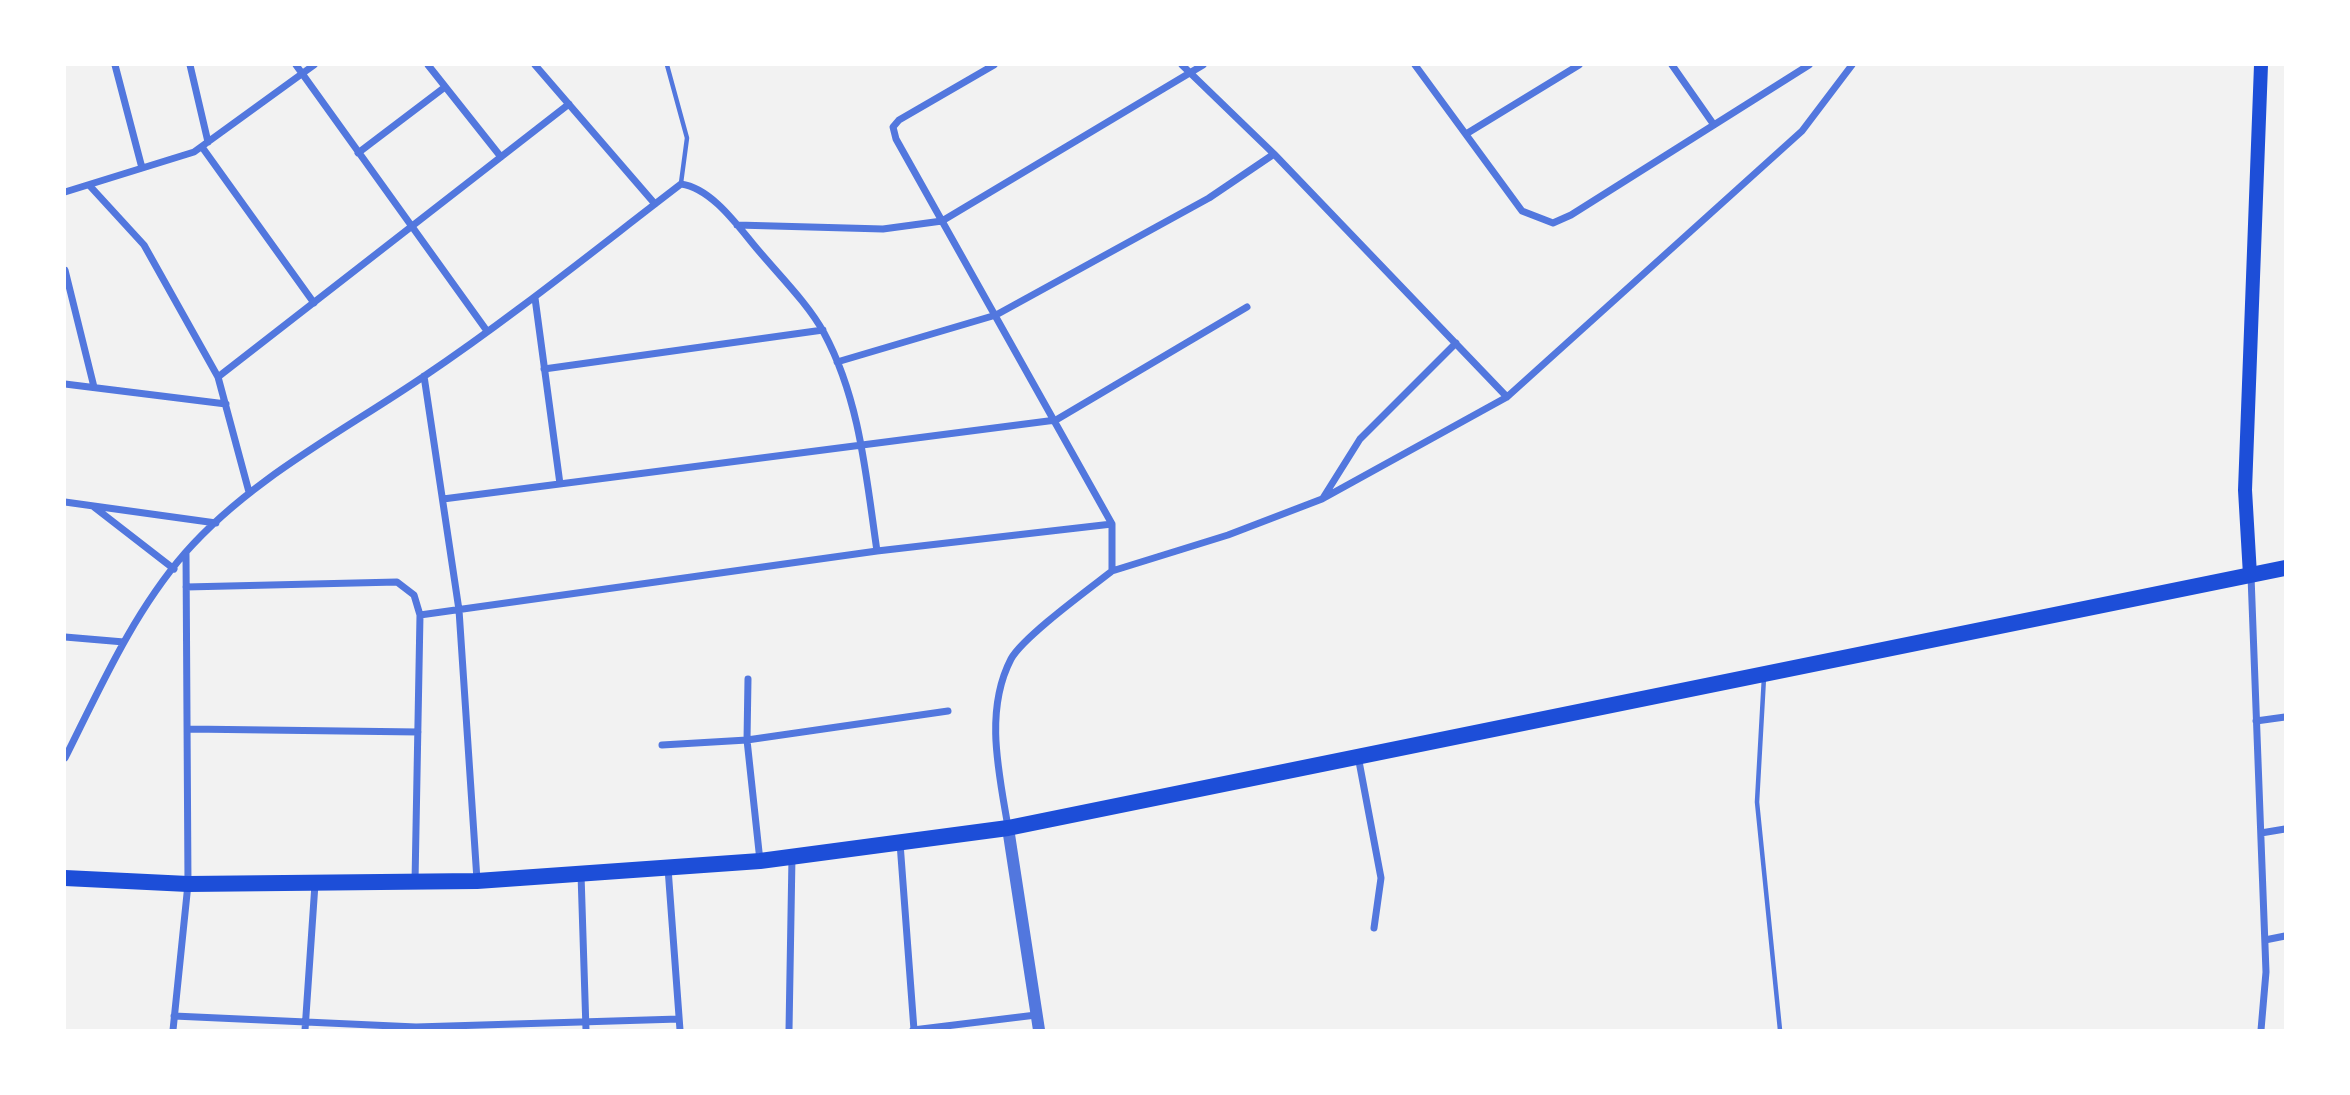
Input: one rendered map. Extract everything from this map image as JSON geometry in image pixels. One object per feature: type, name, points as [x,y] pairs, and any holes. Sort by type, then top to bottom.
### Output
[{"type":"main road","points":[[2250,575],[2245,490],[2261,65]]},
{"type":"main road","points":[[65,878],[188,884],[477,881],[760,861],[1008,828],[2285,568]]},
{"type":"street","points":[[115,65],[142,168]]},
{"type":"street","points":[[190,65],[205,144],[314,303]]},
{"type":"street","points":[[296,65],[487,331]]},
{"type":"street","points":[[65,192],[142,168],[205,144],[314,65]]},
{"type":"street","points":[[428,65],[501,157]]},
{"type":"street","points":[[535,65],[655,204]]},
{"type":"street","points":[[995,65],[899,120],[893,127],[896,139],[1112,524],[1112,571]]},
{"type":"street","points":[[1182,65],[1275,154],[1507,397]]},
{"type":"street","points":[[737,225],[883,229],[942,221],[1203,65]]},
{"type":"street","points":[[1415,65],[1522,211],[1553,223],[1571,215],[1809,65]]},
{"type":"street","points":[[1466,134],[1579,65]]},
{"type":"street","points":[[1672,65],[1714,125]]},
{"type":"street","points":[[1039,1030],[998,767],[995,709],[1012,658],[1059,613],[1112,571],[1228,535],[1322,499],[1507,397],[1802,131],[1852,65]]},
{"type":"street","points":[[358,153],[445,87]]},
{"type":"street","points":[[218,377],[569,104]]},
{"type":"street","points":[[836,362],[996,315],[1209,198],[1275,154]]},
{"type":"street","points":[[65,758],[124,642],[174,569],[186,553],[249,492],[424,376],[535,298],[681,184],[696,186],[737,225],[823,331],[848,386],[861,444],[877,551]]},
{"type":"street","points":[[89,185],[144,245],[218,377],[249,492]]},
{"type":"street","points":[[65,271],[94,387]]},
{"type":"street","points":[[535,298],[560,484]]},
{"type":"street","points":[[443,499],[1056,420],[1248,307]]},
{"type":"street","points":[[544,369],[823,331]]},
{"type":"street","points":[[1322,499],[1360,439],[1456,344]]},
{"type":"street","points":[[424,376],[459,610],[477,881]]},
{"type":"street","points":[[65,384],[226,404]]},
{"type":"street","points":[[65,502],[216,523]]},
{"type":"street","points":[[93,506],[174,569]]},
{"type":"street","points":[[420,615],[877,551],[1112,524]]},
{"type":"street","points":[[173,1030],[188,884],[186,553]]},
{"type":"street","points":[[2250,575],[2266,972],[2261,1030]]},
{"type":"street","points":[[186,587],[397,582],[414,595],[420,615],[415,883]]},
{"type":"street","points":[[65,637],[124,642]]},
{"type":"street","points":[[748,679],[747,740],[760,861]]},
{"type":"street","points":[[662,746],[747,740],[948,711]]},
{"type":"street","points":[[2256,721],[2285,717]]},
{"type":"street","points":[[188,729],[418,732]]},
{"type":"street","points":[[1358,755],[1381,878],[1374,928]]},
{"type":"street","points":[[2260,833],[2285,829]]},
{"type":"street","points":[[900,842],[914,1030],[1036,1015]]},
{"type":"street","points":[[789,1030],[792,856]]},
{"type":"street","points":[[667,868],[680,1030]]},
{"type":"street","points":[[581,874],[586,1026]]},
{"type":"street","points":[[305,1026],[315,883]]},
{"type":"street","points":[[2265,940],[2285,936]]},
{"type":"street","points":[[174,1016],[305,1026],[416,1029],[586,1026],[679,1019]]},
{"type":"lane","points":[[667,65],[687,138],[681,184]]},
{"type":"lane","points":[[1764,672],[1757,802],[1780,1030]]}]
